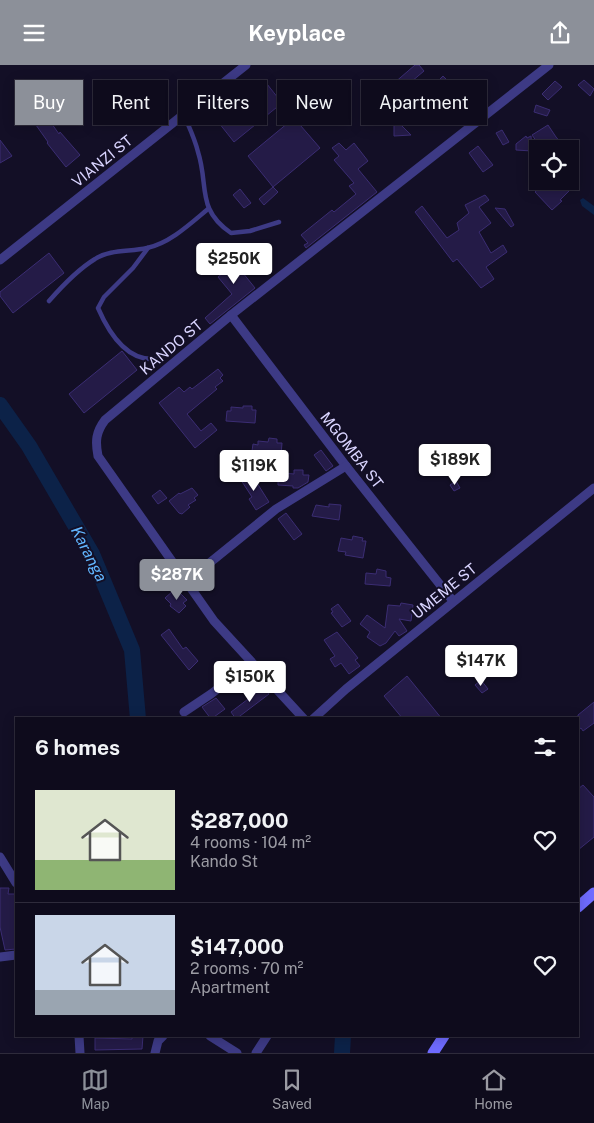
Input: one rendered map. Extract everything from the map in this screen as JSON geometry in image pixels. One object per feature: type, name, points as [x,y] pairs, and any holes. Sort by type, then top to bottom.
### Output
[{"type":"street","name":"VIANZI ST","points":[[227,80],[246,65]]},
{"type":"street","name":"KANDO ST","points":[[302,717],[250,663],[214,621],[186,582],[98,455],[97,431],[105,420],[231,315],[549,65]]},
{"type":"street","name":"VIANZI ST","points":[[0,260],[178,118]]},
{"type":"street","name":"MGOMBA ST","points":[[231,315],[346,466],[453,601]]},
{"type":"street","points":[[186,582],[276,509],[346,466]]},
{"type":"street","name":"UMEME ST","points":[[315,717],[453,601],[594,488]]},
{"type":"street","points":[[184,712],[211,694],[250,663]]},
{"type":"street","points":[[0,857],[15,881]]},
{"type":"street","points":[[579,906],[594,893]]},
{"type":"street","points":[[0,957],[15,955]]},
{"type":"street","points":[[79,1037],[80,1053]]},
{"type":"street","points":[[144,1053],[155,1051],[162,1037]]},
{"type":"street","points":[[212,1037],[237,1053]]},
{"type":"street","points":[[256,1053],[266,1037]]},
{"type":"street","points":[[433,1053],[443,1037]]},
{"type":"lane","points":[[188,125],[199,153],[208,209],[218,224],[231,233],[250,231],[279,221]]},
{"type":"lane","points":[[50,301],[71,277],[96,258],[111,253],[148,248],[185,229],[208,209]]},
{"type":"lane","points":[[148,248],[133,268],[104,297],[98,308],[113,336],[130,353],[145,360],[155,359]]},
{"type":"water","points":[[583,198],[594,206],[594,215],[582,206],[580,200]]},
{"type":"building","points":[[415,65],[419,65],[424,71],[413,80],[398,80]]},
{"type":"building","points":[[443,76],[447,80],[439,80]]},
{"type":"building","points":[[584,80],[594,89],[590,96],[578,85]]},
{"type":"building","points":[[555,81],[562,87],[548,100],[542,94]]},
{"type":"building","points":[[267,84],[277,97],[277,107],[267,115]]},
{"type":"building","points":[[536,105],[550,110],[547,116],[534,112]]},
{"type":"building","points":[[36,125],[53,125],[80,155],[66,167]]},
{"type":"building","points":[[221,125],[255,125],[234,142]]},
{"type":"building","points":[[286,125],[300,125],[320,148],[273,187],[248,156]]},
{"type":"building","points":[[394,125],[401,125],[411,135],[394,136]]},
{"type":"building","points":[[548,125],[558,140],[536,140],[532,135]]},
{"type":"building","points":[[502,130],[509,142],[503,145],[496,133]]},
{"type":"building","points":[[526,136],[527,138],[531,136],[529,151],[516,150],[516,144]]},
{"type":"building","points":[[0,140],[12,156],[0,163]]},
{"type":"building","points":[[339,143],[346,150],[354,143],[368,161],[358,169],[377,192],[306,248],[304,245],[308,243],[301,235],[332,210],[334,212],[356,194],[349,186],[354,183],[334,160],[339,156],[332,148]]},
{"type":"building","points":[[478,146],[493,165],[483,172],[469,153]]},
{"type":"building","points":[[273,187],[278,192],[264,205],[259,199]]},
{"type":"building","points":[[240,189],[251,203],[244,208],[233,195]]},
{"type":"building","points":[[537,190],[570,190],[552,210],[535,192]]},
{"type":"building","points":[[485,195],[489,200],[479,207],[491,223],[479,232],[491,253],[503,245],[507,252],[486,267],[494,279],[481,288],[457,259],[453,262],[415,212],[422,206],[447,238],[459,230],[457,223],[469,213],[465,205]]},
{"type":"building","points":[[495,208],[505,209],[514,225],[511,227]]},
{"type":"building","points":[[248,252],[257,262],[243,273],[255,288],[210,324],[205,318],[232,294],[218,277]]},
{"type":"building","points":[[49,253],[64,273],[13,313],[0,296],[0,292]]},
{"type":"building","points":[[122,351],[137,370],[84,413],[69,394]]},
{"type":"building","points":[[218,369],[223,375],[220,378],[223,381],[215,387],[217,389],[187,414],[201,431],[211,423],[217,430],[195,448],[159,403],[179,387],[184,392],[190,387],[192,389]]},
{"type":"building","points":[[243,406],[252,406],[252,410],[256,410],[255,423],[226,421],[227,411],[231,411],[231,407],[243,408]]},
{"type":"building","points":[[269,438],[277,439],[277,443],[282,443],[281,455],[252,451],[253,444],[258,445],[258,441],[268,442]]},
{"type":"building","points":[[321,450],[333,466],[326,471],[314,455]]},
{"type":"building","points":[[294,470],[303,470],[303,475],[309,475],[308,482],[298,488],[278,485],[278,477],[283,477],[283,473],[294,474]]},
{"type":"building","points":[[241,471],[253,485],[257,483],[269,502],[256,510],[249,499],[252,497],[237,474]]},
{"type":"building","points":[[456,481],[460,488],[454,491],[450,485]]},
{"type":"building","points":[[192,488],[198,495],[194,498],[196,500],[188,505],[190,507],[182,514],[179,513],[169,501],[179,493]]},
{"type":"building","points":[[160,490],[167,498],[158,504],[152,496]]},
{"type":"building","points":[[329,504],[341,505],[339,520],[312,516],[316,505],[329,507]]},
{"type":"building","points":[[286,513],[302,534],[294,540],[278,519]]},
{"type":"building","points":[[353,536],[363,538],[362,541],[366,541],[363,558],[345,555],[346,552],[338,551],[341,538],[352,540]]},
{"type":"building","points":[[377,569],[386,571],[386,577],[391,578],[390,586],[365,584],[366,573],[376,574]]},
{"type":"building","points":[[174,590],[187,600],[183,603],[186,606],[179,613],[170,606],[171,604],[165,598]]},
{"type":"building","points":[[401,603],[413,605],[411,621],[399,619],[407,631],[399,636],[395,631],[386,643],[380,646],[367,637],[370,632],[360,624],[367,615],[385,628],[388,605],[400,606]]},
{"type":"building","points":[[338,604],[351,621],[342,627],[331,613],[333,612],[331,609]]},
{"type":"building","points":[[169,629],[183,649],[186,647],[198,661],[189,670],[161,635]]},
{"type":"building","points":[[337,632],[358,658],[355,660],[360,666],[349,674],[341,663],[335,667],[330,659],[335,656],[324,640]]},
{"type":"building","points":[[407,676],[440,717],[401,717],[384,696]]},
{"type":"building","points":[[481,680],[488,689],[482,693],[475,685]]},
{"type":"building","points":[[264,687],[269,694],[239,717],[235,717],[231,712]]},
{"type":"building","points":[[216,698],[225,709],[214,717],[210,717],[202,707]]},
{"type":"building","points":[[594,702],[594,723],[583,731],[581,728],[579,729],[578,715]]},
{"type":"building","points":[[583,785],[594,797],[594,837],[579,849],[579,788]]},
{"type":"building","points":[[0,888],[9,888],[8,894],[15,894],[15,949],[5,950],[0,927]]},
{"type":"building","points":[[132,1037],[143,1037],[142,1049],[95,1050],[95,1038],[132,1039]]},
{"type":"waterway","name":"Karanga","points":[[0,405],[29,446],[92,554],[132,650],[138,717]]},
{"type":"waterway","name":"Karanga","points":[[342,1053],[343,1037]]}]
